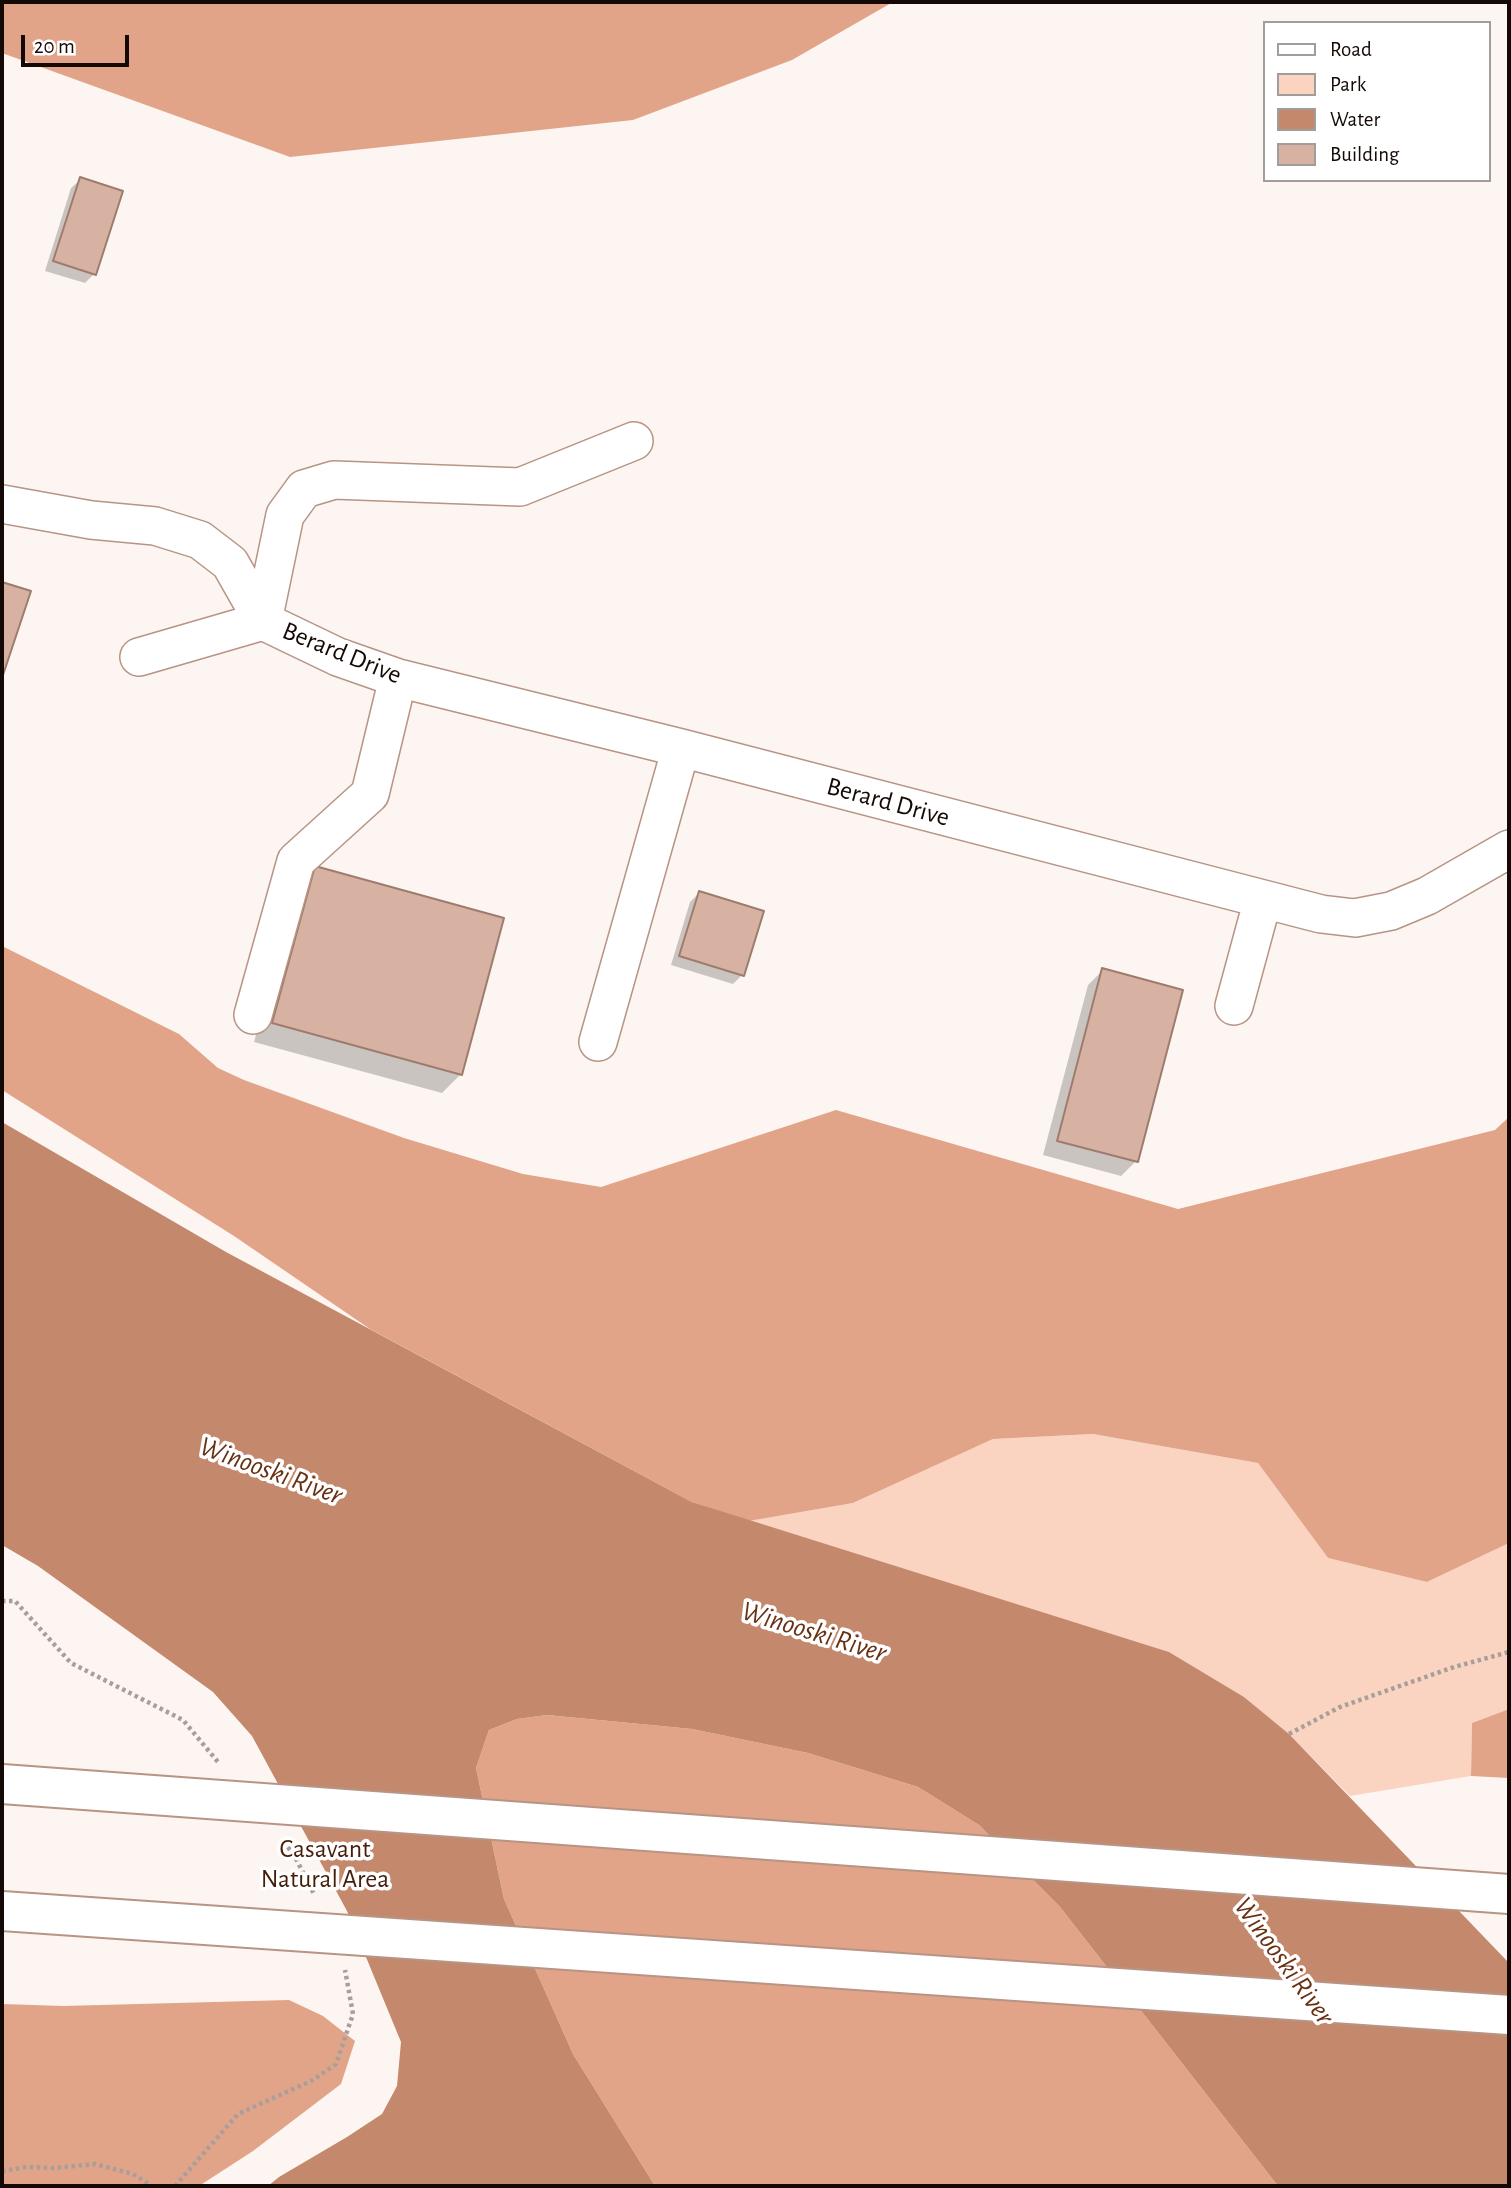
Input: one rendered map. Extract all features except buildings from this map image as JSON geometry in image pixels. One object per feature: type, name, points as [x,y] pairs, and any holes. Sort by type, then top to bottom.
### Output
[{"type":"highway","points":[[2,1784],[1509,1894]]},
{"type":"highway","points":[[2,1910],[1509,2015]]},
{"type":"street","points":[[263,621],[285,515],[304,489],[334,480],[520,487],[634,440]]},
{"type":"street","points":[[2,504],[90,520],[155,526],[200,540],[230,563],[263,621]]},
{"type":"street","points":[[139,657],[263,621]]},
{"type":"street","name":"Berard Drive","points":[[263,621],[338,657],[398,678],[681,748],[1321,914],[1355,918],[1391,911],[1427,896],[1509,849]]},
{"type":"street","points":[[253,1015],[296,861],[370,794],[398,678]]},
{"type":"street","points":[[597,1042],[681,748]]},
{"type":"street","points":[[1234,1006],[1264,899]]},
{"type":"path","points":[[1289,1734],[1340,1707],[1454,1667],[1509,1652]]},
{"type":"path","points":[[175,2186],[238,2114],[313,2080],[336,2064],[353,2014]]},
{"type":"path","points":[[2,2171],[96,2164],[133,2174],[152,2186]]},
{"type":"green space","points":[[1093,1434],[1258,1463],[1328,1558],[1427,1582],[1509,1543],[1509,1709],[1472,1723],[1471,1776],[1350,1796],[1289,1734],[1244,1697],[1169,1652],[749,1521],[853,1503],[993,1439]]},
{"type":"shaded area","points":[[2,2],[893,2],[792,60],[633,120],[290,157],[2,53]]},
{"type":"shaded area","points":[[2,946],[179,1034],[218,1068],[244,1080],[404,1138],[523,1174],[601,1187],[836,1110],[1178,1209],[1495,1130],[1509,1117],[1509,1543],[1427,1582],[1328,1558],[1258,1463],[1093,1434],[993,1439],[853,1503],[749,1521],[692,1502],[370,1329],[234,1236],[2,1090]]},
{"type":"shaded area","points":[[1509,1709],[1509,1778],[1471,1776],[1472,1723]]},
{"type":"shaded area","points":[[547,1715],[692,1729],[808,1753],[918,1787],[979,1825],[1060,1907],[1278,2186],[655,2186],[573,2054],[504,1899],[476,1768],[489,1730],[517,1719]]},
{"type":"shaded area","points":[[289,2000],[323,2016],[355,2041],[341,2084],[253,2151],[199,2186],[2,2186],[2,2004],[63,2006]]},
{"type":"water","name":"Winooski River","points":[[2,1122],[226,1252],[692,1502],[1169,1652],[1244,1697],[1289,1734],[1509,1963],[1509,2186],[1278,2186],[1060,1907],[979,1825],[918,1787],[808,1753],[692,1729],[547,1715],[517,1719],[489,1730],[476,1768],[504,1899],[573,2054],[655,2186],[268,2186],[382,2114],[397,2086],[401,2042],[347,1911],[252,1736],[213,1692],[38,1566],[2,1545]]},
{"type":"park label","name":"Casavant Natural Area","points":[[325,1864]]}]
